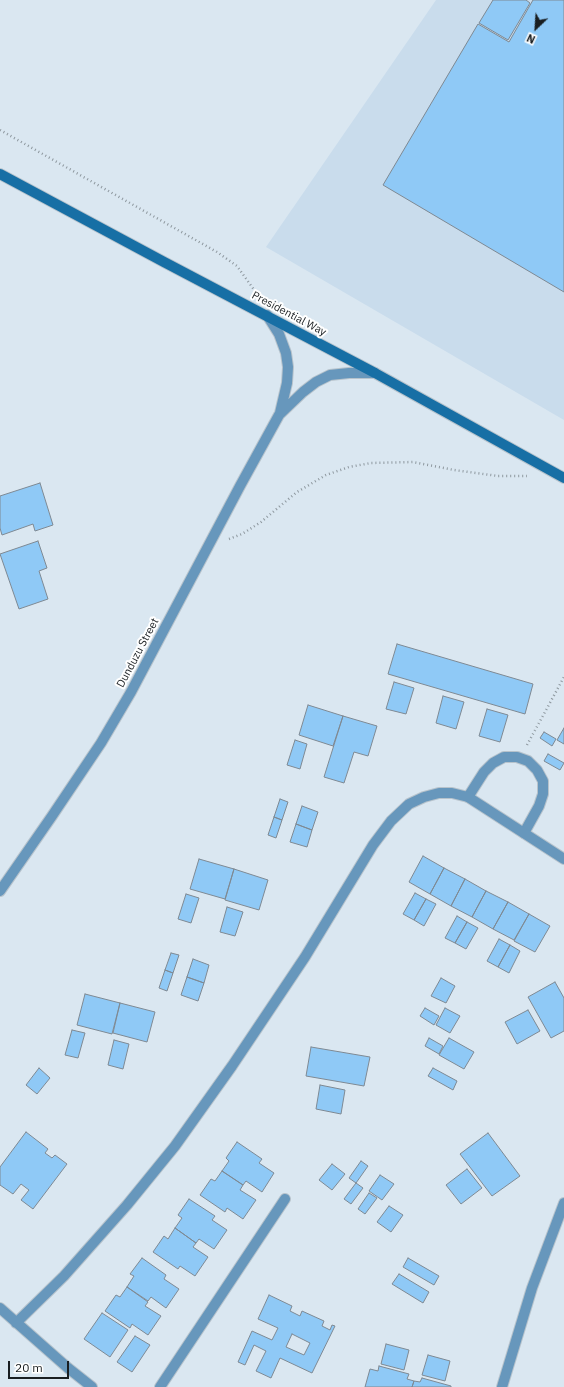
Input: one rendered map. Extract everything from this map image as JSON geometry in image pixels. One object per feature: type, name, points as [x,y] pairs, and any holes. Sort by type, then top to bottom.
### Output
[{"type":"main road","name":"Presidential Way","points":[[0,174],[375,373],[564,478]]},
{"type":"street","name":"Dunduzu Street","points":[[0,890],[101,743],[131,692],[279,415],[287,383],[288,367],[286,353],[279,334],[267,316]]},
{"type":"street","name":"Dunduzu Street","points":[[279,415],[303,392],[316,382],[330,375],[349,372],[375,373]]},
{"type":"street","points":[[468,797],[484,772],[493,763],[504,757],[516,757],[528,761],[537,770],[543,781],[543,794],[539,806],[524,833]]},
{"type":"street","points":[[16,1323],[64,1276],[127,1205],[175,1146],[232,1066],[305,958],[373,845],[391,822],[409,804],[424,797],[439,793],[452,793],[468,797],[564,859]]},
{"type":"street","points":[[160,1387],[285,1199]]},
{"type":"street","points":[[502,1387],[532,1288],[564,1203]]},
{"type":"street","points":[[0,1308],[68,1368],[92,1387]]},
{"type":"path","points":[[0,130],[216,252],[237,266],[255,292]]},
{"type":"path","points":[[209,544],[242,534],[261,522],[297,492],[326,476],[349,467],[371,463],[413,462],[454,470],[498,476],[532,476]]},
{"type":"path","points":[[516,757],[527,745],[564,677]]},
{"type":"shaded area","points":[[436,0],[564,0],[564,420],[266,247]]},
{"type":"building","points":[[493,0],[526,0],[530,3],[508,40],[479,23]]},
{"type":"building","points":[[533,0],[564,0],[564,292],[383,185],[478,24],[509,42]]},
{"type":"building","points":[[40,483],[53,525],[35,531],[33,524],[2,535],[0,528],[0,496]]},
{"type":"building","points":[[38,541],[47,568],[39,571],[48,599],[19,609],[0,554]]},
{"type":"building","points":[[397,644],[533,684],[525,714],[388,674]]},
{"type":"building","points":[[394,682],[414,688],[406,714],[386,709]]},
{"type":"building","points":[[443,696],[464,702],[456,729],[436,723]]},
{"type":"building","points":[[308,705],[343,716],[333,746],[299,735]]},
{"type":"building","points":[[487,709],[508,715],[500,742],[479,736]]},
{"type":"building","points":[[343,716],[377,726],[368,756],[354,752],[344,783],[324,777]]},
{"type":"building","points":[[564,728],[564,744],[557,740]]},
{"type":"building","points":[[544,732],[556,739],[552,746],[540,738]]},
{"type":"building","points":[[295,740],[307,744],[300,769],[287,765]]},
{"type":"building","points":[[548,754],[564,763],[560,770],[544,761]]},
{"type":"building","points":[[280,799],[288,802],[282,820],[274,817]]},
{"type":"building","points":[[302,806],[318,812],[312,830],[296,824]]},
{"type":"building","points":[[274,817],[282,820],[276,838],[268,835]]},
{"type":"building","points":[[296,824],[312,830],[307,847],[290,842]]},
{"type":"building","points":[[423,856],[444,868],[430,894],[409,882]]},
{"type":"building","points":[[199,859],[234,869],[225,899],[190,889]]},
{"type":"building","points":[[444,868],[465,879],[451,906],[430,894]]},
{"type":"building","points":[[234,869],[268,880],[259,910],[225,900]]},
{"type":"building","points":[[465,879],[486,891],[472,917],[451,906]]},
{"type":"building","points":[[486,891],[508,902],[493,929],[472,917]]},
{"type":"building","points":[[415,893],[426,899],[414,920],[403,914]]},
{"type":"building","points":[[186,894],[199,898],[191,923],[178,919]]},
{"type":"building","points":[[426,899],[436,904],[424,926],[414,920]]},
{"type":"building","points":[[508,902],[529,914],[514,940],[493,929]]},
{"type":"building","points":[[227,907],[243,912],[235,936],[220,932]]},
{"type":"building","points":[[529,914],[550,926],[535,952],[514,941]]},
{"type":"building","points":[[457,916],[467,922],[455,943],[445,938]]},
{"type":"building","points":[[467,922],[478,928],[466,949],[455,943]]},
{"type":"building","points":[[499,939],[510,945],[498,967],[487,961]]},
{"type":"building","points":[[510,945],[520,951],[509,973],[498,967]]},
{"type":"building","points":[[171,953],[179,955],[173,973],[165,970]]},
{"type":"building","points":[[193,959],[209,965],[204,983],[187,977]]},
{"type":"building","points":[[165,970],[173,973],[167,991],[159,988]]},
{"type":"building","points":[[187,977],[204,983],[198,1001],[181,995]]},
{"type":"building","points":[[441,978],[455,986],[446,1003],[431,996]]},
{"type":"building","points":[[555,982],[564,998],[564,1031],[551,1038],[528,997]]},
{"type":"building","points":[[85,994],[120,1003],[112,1034],[77,1025]]},
{"type":"building","points":[[120,1003],[155,1012],[147,1042],[113,1033]]},
{"type":"building","points":[[425,1008],[439,1016],[434,1025],[420,1016]]},
{"type":"building","points":[[445,1008],[460,1016],[450,1033],[436,1025]]},
{"type":"building","points":[[528,1010],[540,1031],[517,1044],[505,1022]]},
{"type":"building","points":[[72,1030],[85,1033],[78,1058],[65,1055]]},
{"type":"building","points":[[429,1038],[443,1046],[439,1054],[425,1046]]},
{"type":"building","points":[[449,1038],[474,1052],[464,1069],[439,1055]]},
{"type":"building","points":[[114,1040],[129,1044],[123,1069],[108,1065]]},
{"type":"building","points":[[311,1047],[370,1057],[364,1086],[306,1076]]},
{"type":"building","points":[[39,1068],[50,1078],[37,1094],[26,1085]]},
{"type":"building","points":[[433,1068],[457,1081],[453,1090],[428,1076]]},
{"type":"building","points":[[320,1085],[345,1090],[341,1114],[316,1109]]},
{"type":"building","points":[[26,1132],[48,1149],[45,1153],[52,1158],[55,1155],[67,1164],[33,1209],[21,1200],[29,1190],[21,1184],[13,1194],[0,1185],[0,1167]]},
{"type":"building","points":[[488,1133],[520,1176],[492,1196],[460,1154]]},
{"type":"building","points":[[237,1142],[262,1159],[259,1163],[274,1173],[262,1192],[246,1181],[243,1185],[222,1171],[229,1161],[226,1158]]},
{"type":"building","points":[[361,1161],[368,1166],[356,1183],[349,1178]]},
{"type":"building","points":[[332,1164],[345,1174],[332,1190],[319,1180]]},
{"type":"building","points":[[467,1169],[482,1188],[461,1204],[446,1185]]},
{"type":"building","points":[[222,1171],[243,1185],[240,1190],[256,1200],[243,1219],[227,1208],[225,1212],[200,1195],[211,1179],[215,1181]]},
{"type":"building","points":[[380,1175],[394,1184],[382,1200],[369,1191]]},
{"type":"building","points":[[356,1183],[363,1188],[351,1204],[344,1199]]},
{"type":"building","points":[[369,1193],[377,1198],[365,1214],[358,1209]]},
{"type":"building","points":[[189,1199],[215,1216],[212,1220],[227,1230],[214,1249],[199,1239],[196,1243],[175,1228],[182,1218],[178,1215]]},
{"type":"building","points":[[389,1206],[403,1215],[391,1232],[377,1222]]},
{"type":"building","points":[[175,1228],[196,1243],[193,1247],[208,1257],[195,1276],[180,1266],[178,1269],[153,1252],[164,1236],[168,1239]]},
{"type":"building","points":[[142,1258],[166,1275],[164,1279],[179,1289],[166,1308],[151,1297],[148,1301],[127,1287],[134,1276],[130,1274]]},
{"type":"building","points":[[408,1258],[439,1276],[434,1285],[403,1267]]},
{"type":"building","points":[[399,1274],[429,1292],[423,1303],[392,1284]]},
{"type":"building","points":[[127,1287],[148,1302],[145,1306],[161,1316],[148,1335],[132,1324],[130,1328],[105,1311],[116,1295],[120,1297]]},
{"type":"building","points":[[269,1295],[292,1306],[290,1311],[300,1316],[302,1311],[324,1321],[322,1326],[330,1330],[332,1325],[335,1326],[312,1373],[280,1358],[271,1378],[256,1371],[266,1351],[254,1345],[245,1365],[238,1362],[252,1331],[272,1340],[278,1328],[258,1319]],"holes":[[[292,1334],[310,1343],[304,1355],[286,1347]]]},
{"type":"building","points":[[102,1313],[128,1330],[110,1357],[84,1339]]},
{"type":"building","points":[[135,1336],[150,1345],[132,1372],[117,1362]]},
{"type":"building","points":[[386,1344],[409,1350],[404,1370],[381,1364]]},
{"type":"building","points":[[428,1355],[450,1361],[445,1381],[422,1375]]},
{"type":"building","points":[[379,1366],[409,1374],[407,1379],[414,1381],[412,1387],[365,1387],[370,1369],[378,1371]]},
{"type":"building","points":[[422,1378],[451,1387],[412,1387],[414,1381],[420,1382]]}]
